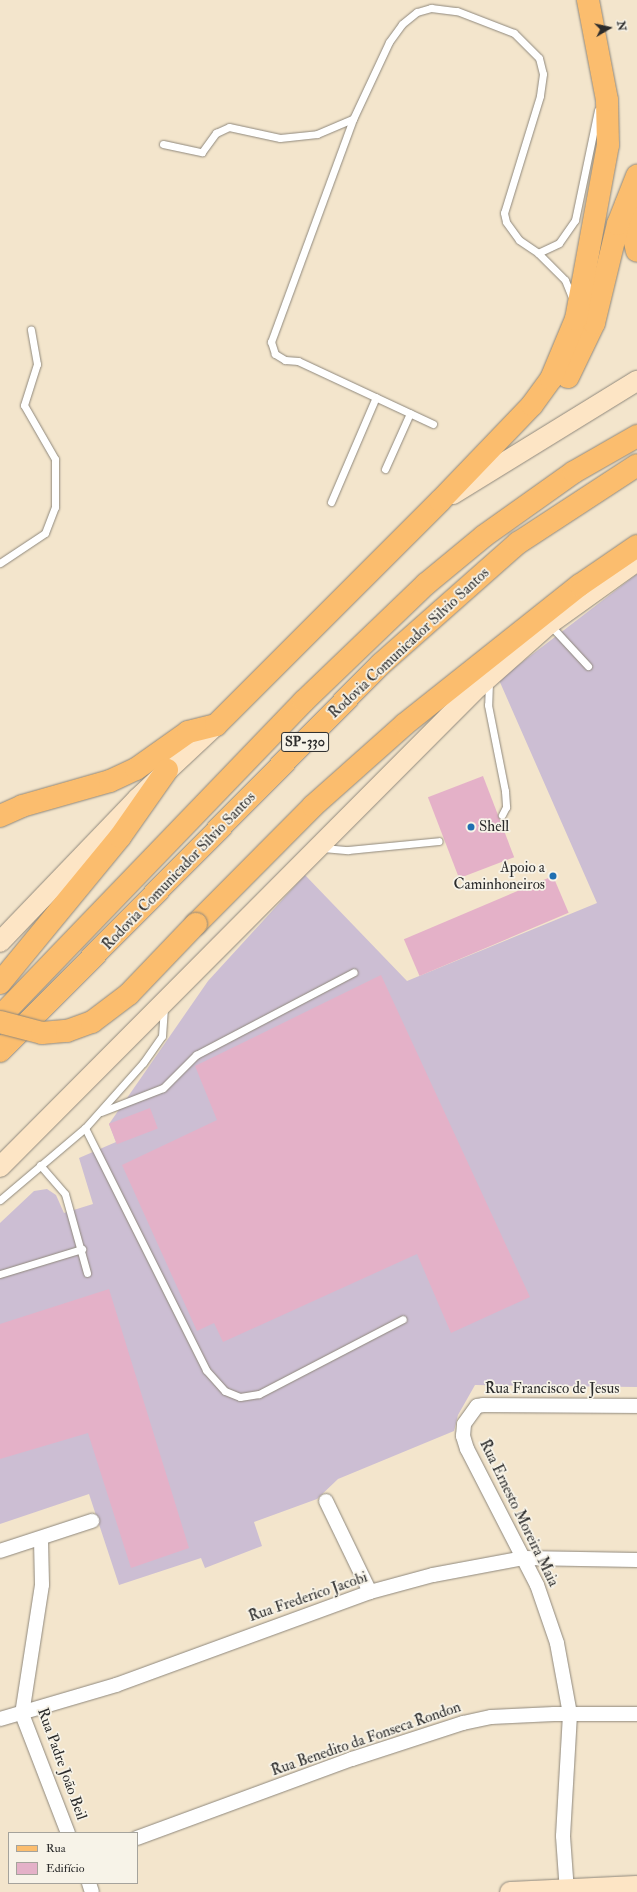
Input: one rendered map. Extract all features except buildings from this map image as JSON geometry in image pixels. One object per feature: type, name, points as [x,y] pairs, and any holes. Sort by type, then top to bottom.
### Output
[{"type":"main road","points":[[0,942],[167,770],[216,724],[440,502],[532,405],[551,379],[576,320],[608,145],[603,76],[588,0]]},
{"type":"main road","points":[[482,458],[531,420],[567,378],[594,323],[626,203],[637,176]]},
{"type":"main road","points":[[626,203],[637,251]]},
{"type":"main road","points":[[440,502],[637,381]]},
{"type":"main road","name":"Rodovia Comunicador Silvio Santos","points":[[0,1017],[304,701],[426,584],[484,536],[574,472],[637,436]]},
{"type":"main road","name":"Rodovia Comunicador Silvio Santos","points":[[0,1051],[381,664],[518,544],[637,465]]},
{"type":"main road","points":[[0,1022],[42,1033],[67,1031],[92,1022],[129,994],[313,806],[405,724],[580,585],[637,546]]},
{"type":"main road","points":[[0,1167],[317,847],[489,677],[549,624],[637,561]]},
{"type":"main road","points":[[0,816],[22,806],[110,781],[136,769],[188,732],[216,724]]},
{"type":"main road","points":[[0,983],[120,837],[167,770]]},
{"type":"main road","points":[[510,1892],[637,1886]]},
{"type":"street","name":"Rua Francisco de Jesus","points":[[470,1414],[477,1406],[489,1404],[637,1406]]},
{"type":"street","name":"Rua Ernesto Moreira Maia","points":[[470,1414],[463,1436],[467,1449],[524,1558],[552,1625],[570,1714],[563,1836],[567,1890]]},
{"type":"street","points":[[326,1501],[370,1592]]},
{"type":"street","points":[[0,1551],[41,1540],[92,1521]]},
{"type":"street","name":"Rua Padre João Beil","points":[[41,1540],[42,1586],[22,1714],[68,1832]]},
{"type":"street","name":"Rua Frederico Jacobi","points":[[0,1719],[22,1714],[116,1685],[370,1592],[461,1568],[524,1558],[637,1560]]},
{"type":"street","name":"Rua Benedito da Fonseca Rondon","points":[[138,1838],[429,1733],[491,1717],[570,1714],[637,1714]]},
{"type":"lane","points":[[433,424],[298,361],[274,354],[271,342],[353,120],[389,42],[402,24],[418,12],[432,8],[457,11],[514,33],[539,58],[543,74],[540,96],[504,213],[506,222],[519,240],[538,253],[564,280],[576,320]]},
{"type":"lane","points":[[538,253],[559,243],[575,220],[603,76]]},
{"type":"lane","points":[[163,144],[202,152],[216,133],[229,126],[280,138],[317,134],[353,120]]},
{"type":"lane","points":[[0,563],[45,533],[55,507],[55,459],[24,405],[37,364],[31,330]]},
{"type":"lane","points":[[331,502],[376,397]]},
{"type":"lane","points":[[385,470],[410,413]]},
{"type":"lane","points":[[549,624],[588,666]]},
{"type":"lane","points":[[489,677],[488,705],[506,791],[506,807],[502,815]]},
{"type":"lane","points":[[317,847],[348,850],[439,841]]},
{"type":"lane","points":[[101,1112],[164,1088],[196,1056],[354,972]]},
{"type":"lane","points":[[0,1200],[85,1128],[101,1112],[162,1036],[164,1001]]},
{"type":"lane","points":[[85,1128],[206,1370],[225,1391],[240,1397],[259,1394],[403,1319]]},
{"type":"lane","points":[[40,1166],[65,1194],[82,1249],[87,1272]]},
{"type":"lane","points":[[0,1274],[82,1249]]},
{"type":"shaded area","points":[[637,574],[637,1387],[475,1385],[458,1415],[454,1431],[338,1479],[317,1499],[254,1522],[262,1546],[205,1568],[201,1558],[119,1585],[89,1494],[0,1524],[0,1223],[34,1191],[47,1189],[56,1195],[64,1213],[93,1204],[79,1158],[116,1142],[109,1124],[208,981],[305,875],[407,981],[597,903],[499,680]]},
{"type":"place","name":"Shell","points":[[471,827]]},
{"type":"place","name":"Apoio a Caminhoneiros","points":[[553,876]]}]
